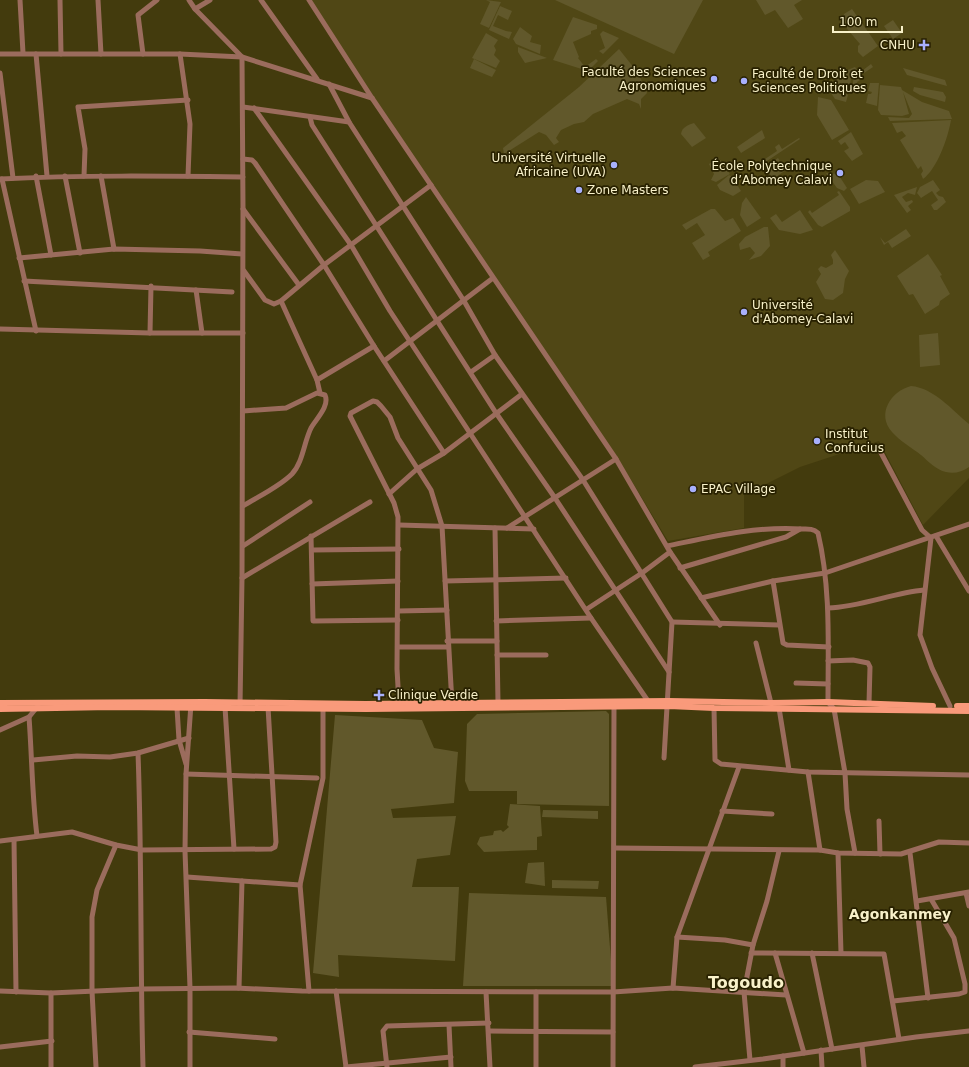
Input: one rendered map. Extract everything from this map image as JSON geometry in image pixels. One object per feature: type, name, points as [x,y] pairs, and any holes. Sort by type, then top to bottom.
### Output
[{"type":"main road","points":[[0,709],[37,705],[225,707],[240,705],[268,707],[399,704],[473,705],[498,703],[614,704],[648,701],[714,708],[834,709],[969,706]]},
{"type":"main road","points":[[0,703],[177,708],[191,706],[240,705],[323,706],[828,702],[869,703],[969,710]]},
{"type":"street","points":[[20,0],[23,53]]},
{"type":"street","points":[[60,0],[61,54]]},
{"type":"street","points":[[98,0],[101,54]]},
{"type":"street","points":[[143,54],[138,15],[157,0]]},
{"type":"street","points":[[189,0],[195,9],[242,57],[244,209],[242,254],[243,506],[240,705]]},
{"type":"street","points":[[195,9],[210,0]]},
{"type":"street","points":[[261,0],[317,79]]},
{"type":"street","points":[[309,0],[372,98],[616,459],[680,568],[720,625]]},
{"type":"street","points":[[0,54],[180,54],[242,57],[317,79],[372,98]]},
{"type":"street","points":[[36,54],[47,176]]},
{"type":"street","points":[[180,54],[188,100],[190,124],[188,176]]},
{"type":"street","points":[[0,73],[13,178]]},
{"type":"street","points":[[328,84],[349,122],[464,301],[496,355],[583,480],[672,622],[669,703],[664,758]]},
{"type":"street","points":[[84,176],[84,149],[78,107],[188,100]]},
{"type":"street","points":[[243,107],[349,122]]},
{"type":"street","points":[[254,108],[351,245],[390,311],[591,618],[648,701]]},
{"type":"street","points":[[310,117],[312,125],[496,413],[555,498],[669,672]]},
{"type":"street","points":[[243,159],[248,159],[255,163],[324,265],[374,346],[444,453]]},
{"type":"street","points":[[36,176],[51,255]]},
{"type":"street","points":[[36,331],[1,179],[36,176],[243,177]]},
{"type":"street","points":[[65,176],[80,252]]},
{"type":"street","points":[[101,176],[114,250]]},
{"type":"street","points":[[243,270],[265,300],[274,304],[281,301],[324,265],[431,185]]},
{"type":"street","points":[[244,209],[299,285]]},
{"type":"street","points":[[19,258],[114,250],[200,251],[242,254]]},
{"type":"street","points":[[384,361],[493,278]]},
{"type":"street","points":[[24,280],[193,288],[196,290],[232,292]]},
{"type":"street","points":[[150,333],[151,286]]},
{"type":"street","points":[[196,290],[202,333]]},
{"type":"street","points":[[243,506],[286,480],[294,472],[310,430],[326,405],[327,400],[325,396],[320,393],[317,380],[281,301]]},
{"type":"street","points":[[0,329],[150,333],[243,333]]},
{"type":"street","points":[[317,380],[374,346]]},
{"type":"street","points":[[471,372],[496,355]]},
{"type":"street","points":[[243,411],[286,408],[320,393]]},
{"type":"street","points":[[389,494],[417,470],[444,453],[470,431],[522,394]]},
{"type":"street","points":[[399,704],[399,525],[394,503],[350,419],[351,413],[373,401],[377,402],[393,422],[398,438],[431,490],[442,526],[452,704]]},
{"type":"street","points":[[879,449],[922,530],[934,537],[968,587]]},
{"type":"street","points":[[507,528],[616,459]]},
{"type":"street","points":[[242,546],[310,502]]},
{"type":"street","points":[[242,578],[370,502]]},
{"type":"street","points":[[701,598],[773,581],[825,573],[969,524]]},
{"type":"street","points":[[399,525],[534,529]]},
{"type":"street","points":[[667,546],[737,531],[782,527],[812,529],[818,533],[825,573],[828,608],[828,702],[834,709],[845,773],[847,810],[855,853]]},
{"type":"street","points":[[495,528],[498,703]]},
{"type":"street","points":[[680,568],[786,536],[800,529]]},
{"type":"street","points":[[311,536],[312,619],[315,623],[398,620]]},
{"type":"street","points":[[934,537],[924,590],[920,625],[921,642],[950,706]]},
{"type":"street","points":[[312,550],[399,549]]},
{"type":"street","points":[[586,609],[642,573],[670,552]]},
{"type":"street","points":[[445,581],[566,578]]},
{"type":"street","points":[[312,584],[398,581]]},
{"type":"street","points":[[773,581],[782,639],[787,645],[829,647]]},
{"type":"street","points":[[828,608],[852,606],[897,594],[924,590]]},
{"type":"street","points":[[398,611],[447,610]]},
{"type":"street","points":[[496,621],[591,618]]},
{"type":"street","points":[[672,622],[720,625],[779,625]]},
{"type":"street","points":[[448,641],[497,641]]},
{"type":"street","points":[[756,643],[771,703]]},
{"type":"street","points":[[398,647],[448,647]]},
{"type":"street","points":[[497,655],[546,656]]},
{"type":"street","points":[[828,661],[853,660],[868,663],[870,667],[869,703]]},
{"type":"street","points":[[796,683],[828,684]]},
{"type":"street","points":[[613,1067],[615,848],[614,704]]},
{"type":"street","points":[[0,730],[29,717],[37,705]]},
{"type":"street","points":[[190,1067],[190,988],[185,851],[186,774],[191,706]]},
{"type":"street","points":[[309,991],[300,886],[323,778],[323,706]]},
{"type":"street","points":[[225,707],[234,849]]},
{"type":"street","points":[[0,841],[72,832],[116,845],[142,850],[185,851],[271,849],[275,847],[268,707]]},
{"type":"street","points":[[177,708],[179,740],[187,766]]},
{"type":"street","points":[[714,708],[715,760],[721,764],[739,767],[808,772],[969,775]]},
{"type":"street","points":[[779,708],[789,770]]},
{"type":"street","points":[[29,717],[32,760],[32,800],[37,836]]},
{"type":"street","points":[[32,760],[77,756],[110,757],[138,753],[189,738]]},
{"type":"street","points":[[138,753],[142,850],[141,989],[143,1067]]},
{"type":"street","points":[[673,988],[677,937],[739,767]]},
{"type":"street","points":[[808,772],[820,850]]},
{"type":"street","points":[[186,774],[272,778],[317,778]]},
{"type":"street","points":[[722,811],[772,814]]},
{"type":"street","points":[[879,821],[880,854]]},
{"type":"street","points":[[14,840],[16,992]]},
{"type":"street","points":[[615,848],[779,851],[820,850],[838,853],[880,854],[910,853],[939,842],[969,842]]},
{"type":"street","points":[[96,1067],[92,992],[93,902],[116,845]]},
{"type":"street","points":[[750,1060],[744,992],[751,953],[767,901],[779,851]]},
{"type":"street","points":[[838,853],[841,953]]},
{"type":"street","points":[[910,853],[928,998]]},
{"type":"street","points":[[187,877],[300,886]]},
{"type":"street","points":[[239,988],[242,881]]},
{"type":"street","points":[[917,901],[968,893],[969,906]]},
{"type":"street","points":[[893,1001],[963,993],[965,988],[954,938],[931,899]]},
{"type":"street","points":[[677,937],[725,940],[753,945]]},
{"type":"street","points":[[751,953],[884,954],[899,1039]]},
{"type":"street","points":[[775,953],[804,1053]]},
{"type":"street","points":[[812,953],[832,1049]]},
{"type":"street","points":[[0,991],[51,993],[141,989],[239,988],[336,992],[613,992],[673,988],[786,995]]},
{"type":"street","points":[[336,992],[346,1067],[386,1066],[451,1057]]},
{"type":"street","points":[[486,992],[489,1023],[490,1067]]},
{"type":"street","points":[[536,992],[536,1067]]},
{"type":"street","points":[[51,993],[51,1067]]},
{"type":"street","points":[[386,1066],[383,1031],[387,1026],[489,1023]]},
{"type":"street","points":[[449,1025],[451,1067]]},
{"type":"street","points":[[489,1031],[613,1032]]},
{"type":"street","points":[[695,1067],[969,1031]]},
{"type":"street","points":[[189,1032],[275,1039]]},
{"type":"street","points":[[0,1047],[52,1041]]},
{"type":"street","points":[[862,1046],[864,1067]]},
{"type":"street","points":[[821,1050],[822,1067]]},
{"type":"street","points":[[783,1056],[783,1067]]},
{"type":"shaded area","name":"Université d'Abomey-Calavi","points":[[310,0],[969,0],[969,478],[923,525],[879,441],[800,467],[744,495],[744,528],[668,541],[616,455],[448,209]]},
{"type":"shaded area","points":[[486,0],[501,2],[489,28],[480,24],[490,2]]},
{"type":"shaded area","points":[[555,0],[703,0],[674,54]]},
{"type":"shaded area","points":[[756,0],[802,0],[794,5],[803,19],[788,28],[775,10],[765,15]]},
{"type":"shaded area","points":[[500,6],[512,11],[508,20],[498,15],[493,26],[512,32],[509,39],[489,30]]},
{"type":"shaded area","points":[[852,9],[878,46],[863,57],[858,52],[858,46],[860,44],[842,23],[844,14]]},
{"type":"shaded area","points":[[573,17],[597,25],[597,29],[591,31],[591,34],[573,42],[579,57],[578,58],[585,67],[596,59],[598,61],[588,71],[553,60]]},
{"type":"shaded area","points":[[893,20],[902,33],[893,39],[884,26]]},
{"type":"shaded area","points":[[520,27],[532,36],[530,42],[541,45],[540,54],[516,44],[513,39]]},
{"type":"shaded area","points":[[603,31],[619,38],[603,54],[599,51],[605,48],[600,34]]},
{"type":"shaded area","points":[[486,33],[498,40],[494,46],[496,50],[494,55],[500,61],[496,68],[472,58]]},
{"type":"shaded area","points":[[518,47],[547,58],[525,63],[518,52]]},
{"type":"shaded area","points":[[619,49],[638,73],[646,90],[647,93],[641,99],[641,109],[639,104],[627,99],[593,114],[584,122],[574,124],[561,130],[556,138],[559,142],[554,145],[546,135],[539,132],[504,154],[503,148],[579,87]]},
{"type":"shaded area","points":[[474,59],[496,70],[492,77],[470,68]]},
{"type":"shaded area","points":[[871,64],[873,67],[858,77],[860,80],[857,82],[859,90],[851,93],[854,77]]},
{"type":"shaded area","points":[[855,67],[857,70],[851,77],[849,93],[834,80],[843,72]]},
{"type":"shaded area","points":[[903,68],[945,80],[947,86],[907,75]]},
{"type":"shaded area","points":[[832,80],[848,95],[846,102],[835,99],[831,93]]},
{"type":"shaded area","points":[[870,83],[879,83],[877,106],[866,103],[868,94],[871,94],[872,92],[868,91]]},
{"type":"shaded area","points":[[880,85],[901,87],[902,90],[922,102],[949,111],[952,119],[890,121],[888,117],[909,118],[912,114],[903,92],[909,114],[902,116],[881,115],[878,110]]},
{"type":"shaded area","points":[[914,87],[943,92],[946,97],[945,102],[920,95],[913,91]]},
{"type":"shaded area","points":[[818,97],[831,100],[849,130],[832,140],[817,115]]},
{"type":"shaded area","points":[[951,120],[937,161],[923,179],[921,174],[923,171],[921,166],[918,169],[900,140],[906,136],[902,131],[897,133],[892,123]]},
{"type":"shaded area","points":[[694,123],[706,138],[692,147],[681,134],[684,128]]},
{"type":"shaded area","points":[[762,130],[765,138],[741,153],[737,147]]},
{"type":"shaded area","points":[[851,132],[863,154],[852,161],[844,151],[849,148],[845,142],[841,145],[838,141]]},
{"type":"shaded area","points":[[799,138],[800,139],[755,169],[753,167],[777,151],[775,147],[779,144],[782,149]]},
{"type":"shaded area","points":[[718,157],[730,174],[716,182],[711,180],[714,174],[709,164]]},
{"type":"shaded area","points":[[778,158],[780,161],[776,165],[779,170],[784,167],[786,170],[773,179],[764,167]]},
{"type":"shaded area","points":[[826,173],[838,174],[847,188],[844,191],[837,188]]},
{"type":"shaded area","points":[[729,175],[741,191],[733,196],[720,190],[717,185]]},
{"type":"shaded area","points":[[866,180],[878,181],[885,192],[859,204],[850,189]]},
{"type":"shaded area","points":[[933,180],[940,190],[936,193],[943,197],[946,202],[937,210],[934,210],[931,205],[938,200],[932,191],[921,198],[917,193],[920,187]]},
{"type":"shaded area","points":[[917,187],[915,195],[908,193],[902,197],[906,202],[912,200],[913,202],[908,206],[911,210],[907,213],[894,195]]},
{"type":"shaded area","points":[[839,191],[850,207],[850,211],[822,227],[818,225],[808,212],[810,210],[812,213],[839,195],[837,192]]},
{"type":"shaded area","points":[[746,197],[761,218],[747,227],[740,215],[742,203]]},
{"type":"shaded area","points":[[711,209],[715,209],[725,221],[733,218],[741,231],[708,252],[710,256],[703,260],[692,243],[705,235],[697,223],[686,230],[682,225]]},
{"type":"shaded area","points":[[800,210],[813,230],[800,234],[779,230],[770,218],[776,214],[782,222]]},
{"type":"shaded area","points":[[764,227],[768,227],[770,246],[761,256],[749,260],[755,253],[750,247],[740,250],[739,244],[745,237]]},
{"type":"shaded area","points":[[906,229],[911,236],[892,248],[888,242],[884,245],[880,237],[885,243]]},
{"type":"shaded area","points":[[835,250],[849,271],[845,279],[843,293],[833,300],[825,299],[816,282],[821,274],[818,269],[821,266],[826,268],[833,264],[831,255]]},
{"type":"shaded area","points":[[928,254],[942,275],[940,276],[950,294],[940,301],[939,305],[925,314],[913,294],[909,295],[897,276]]},
{"type":"shaded area","points":[[938,333],[940,365],[920,367],[919,335]]},
{"type":"shaded area","points":[[911,386],[935,395],[969,424],[969,467],[955,473],[942,471],[932,465],[892,432],[887,425],[885,418],[888,404],[897,393]]},
{"type":"shaded area","points":[[606,711],[609,714],[609,806],[517,804],[517,791],[469,791],[465,781],[467,724],[477,714]]},
{"type":"shaded area","points":[[335,715],[422,720],[434,748],[458,752],[454,803],[391,809],[393,818],[456,816],[450,855],[417,859],[412,887],[459,887],[455,961],[338,955],[339,977],[313,973]]},
{"type":"shaded area","points":[[510,804],[540,806],[542,836],[537,837],[537,850],[484,852],[477,844],[480,837],[493,835],[494,831],[501,830],[503,832],[509,827],[507,825]]},
{"type":"shaded area","points":[[543,810],[598,811],[598,819],[542,817]]},
{"type":"shaded area","points":[[544,862],[545,886],[525,883],[528,863]]},
{"type":"shaded area","points":[[552,880],[599,881],[598,889],[552,888]]},
{"type":"shaded area","points":[[469,893],[606,897],[613,986],[463,986]]},
{"type":"place","name":"CNHU","points":[[924,45]]},
{"type":"place","name":"Faculté des Sciences Agronomiques","points":[[714,79]]},
{"type":"place","name":"Faculté de Droit et Sciences Politiques","points":[[744,81]]},
{"type":"place","name":"Université Virtuelle Africaine (UVA)","points":[[614,165]]},
{"type":"place","name":"École Polytechnique d’Abomey Calavi","points":[[840,173]]},
{"type":"place","name":"Zone Masters","points":[[579,190]]},
{"type":"place","name":"Université d'Abomey-Calavi","points":[[744,312]]},
{"type":"place","name":"Institut Confucius","points":[[817,441]]},
{"type":"place","name":"EPAC Village","points":[[693,489]]},
{"type":"place","name":"Clinique Verdie","points":[[379,695]]},
{"type":"district","name":"Agonkanmey","points":[[900,914]]},
{"type":"district","name":"Togoudo","points":[[746,982]]}]
